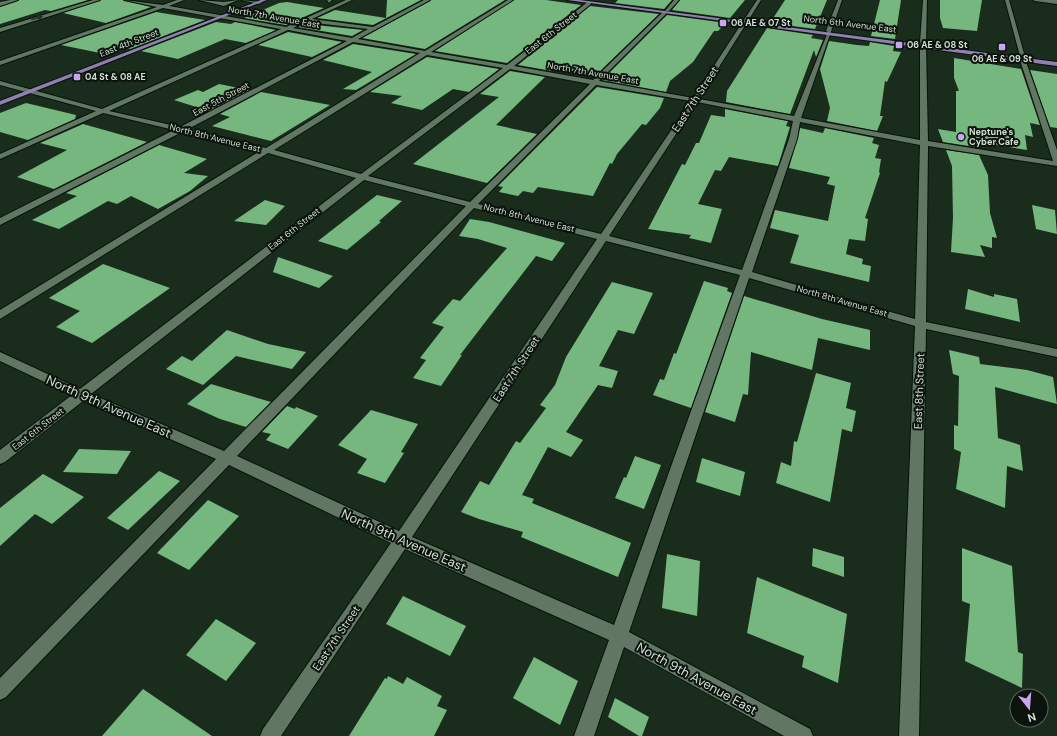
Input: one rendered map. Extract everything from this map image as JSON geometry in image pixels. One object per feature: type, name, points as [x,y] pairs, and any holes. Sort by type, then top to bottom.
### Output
[{"type":"main road","name":"North 6th Avenue East","points":[[570,0],[592,1],[829,32],[1023,58],[1057,64]]},
{"type":"main road","name":"East 4th Street","points":[[0,103],[262,1]]},
{"type":"main road","name":"North 6th Avenue East","points":[[1023,58],[1057,60]]},
{"type":"street","points":[[0,4],[16,0]]},
{"type":"street","points":[[0,30],[98,0]]},
{"type":"street","name":"North 7th Avenue East","points":[[126,0],[797,118],[923,143],[1057,163]]},
{"type":"street","points":[[0,63],[182,0]]},
{"type":"street","points":[[201,0],[224,4],[236,0]]},
{"type":"street","points":[[243,0],[262,1]]},
{"type":"street","points":[[0,157],[350,0]]},
{"type":"street","name":"East 5th Street","points":[[0,222],[181,130],[372,28],[428,0]]},
{"type":"street","points":[[0,315],[511,0]]},
{"type":"street","points":[[0,690],[473,204],[677,0]]},
{"type":"street","name":"East 7th Street","points":[[270,736],[695,100],[759,0]]},
{"type":"street","points":[[584,736],[747,274],[793,139],[797,118],[840,0]]},
{"type":"street","name":"East 8th Street","points":[[909,736],[920,324],[923,45],[925,0]]},
{"type":"street","points":[[1007,0],[1023,58],[1057,163]]},
{"type":"street","points":[[1035,0],[1057,2]]},
{"type":"street","name":"East 6th Street","points":[[0,458],[362,176],[508,67],[592,1]]},
{"type":"street","points":[[306,20],[372,28]]},
{"type":"street","name":"North 8th Avenue East","points":[[0,83],[102,111],[266,150],[362,176],[603,236],[747,274],[920,324],[1057,353]]},
{"type":"street","name":"North 9th Avenue East","points":[[0,356],[82,395],[227,458],[402,540],[620,636],[803,736]]},
{"type":"building","points":[[19,0],[88,0],[51,11],[45,10],[0,24],[0,7]]},
{"type":"building","points":[[101,0],[123,0],[151,7],[106,23],[63,13]]},
{"type":"building","points":[[387,0],[421,0],[373,25],[317,18],[335,10],[386,18]]},
{"type":"building","points":[[431,0],[505,0],[425,49],[362,38]]},
{"type":"building","points":[[514,0],[546,0],[581,5],[507,63],[435,51]]},
{"type":"building","points":[[618,0],[672,0],[664,9],[615,3]]},
{"type":"building","points":[[680,0],[745,0],[730,18],[672,10]]},
{"type":"building","points":[[785,0],[827,0],[815,29],[770,23]]},
{"type":"building","points":[[880,0],[901,0],[895,39],[871,36]]},
{"type":"building","points":[[940,0],[982,0],[977,31],[943,28],[940,18]]},
{"type":"building","points":[[287,2],[324,8],[286,25],[244,18],[279,3]]},
{"type":"building","points":[[590,6],[659,14],[597,74],[554,69],[552,71],[518,65]]},
{"type":"building","points":[[156,12],[205,20],[130,49],[119,47],[100,53],[61,45]]},
{"type":"building","points":[[667,15],[726,23],[718,31],[714,31],[693,62],[670,81],[666,92],[602,80]]},
{"type":"building","points":[[216,22],[231,24],[235,22],[276,30],[246,43],[225,39],[178,59],[141,51]]},
{"type":"building","points":[[306,24],[363,30],[352,36],[298,27]]},
{"type":"building","points":[[767,28],[813,35],[811,38],[823,40],[816,57],[814,50],[790,114],[726,102],[727,91]]},
{"type":"building","points":[[288,32],[342,42],[312,57],[258,45]]},
{"type":"building","points":[[829,41],[869,46],[870,42],[894,46],[893,51],[901,52],[887,82],[885,81],[880,116],[883,116],[877,131],[827,121],[830,108],[820,69]]},
{"type":"building","points":[[353,44],[416,54],[356,90],[343,89],[372,72],[323,60]]},
{"type":"building","points":[[427,57],[499,69],[469,92],[453,89],[422,110],[391,103],[402,96],[370,92]]},
{"type":"building","points":[[954,58],[1021,69],[1040,125],[1030,123],[1033,137],[1025,135],[1027,150],[972,141],[975,147],[943,142],[938,129],[956,132],[956,91],[959,91],[954,78]]},
{"type":"building","points":[[1030,70],[1057,74],[1057,128],[1050,127]]},
{"type":"building","points":[[510,71],[545,77],[496,125],[537,134],[487,183],[413,164],[499,97],[480,94]]},
{"type":"building","points":[[219,84],[249,90],[209,111],[174,100],[198,90],[203,92]]},
{"type":"building","points":[[597,87],[664,98],[660,108],[646,125],[642,124],[617,154],[612,164],[610,163],[593,196],[538,187],[533,193],[523,191],[518,196],[499,192],[503,187],[498,186]]},
{"type":"building","points":[[261,92],[330,105],[271,141],[212,126],[230,117],[220,114]]},
{"type":"building","points":[[26,103],[76,115],[75,119],[28,140],[0,132],[0,113]]},
{"type":"building","points":[[725,109],[788,121],[786,126],[790,127],[778,166],[729,157],[721,171],[715,170],[698,204],[722,209],[711,243],[689,238],[691,235],[648,229],[682,164],[685,165],[696,143],[699,143],[711,115],[725,117]]},
{"type":"building","points":[[83,124],[147,142],[54,189],[17,177],[67,150],[40,143]]},
{"type":"building","points":[[800,128],[823,133],[825,128],[874,138],[872,143],[879,145],[875,158],[881,159],[880,173],[865,218],[868,219],[865,241],[849,239],[846,254],[863,259],[862,264],[871,266],[869,282],[790,263],[799,235],[770,228],[775,210],[828,221],[835,186],[827,184],[830,177],[789,168]]},
{"type":"building","points":[[159,145],[207,159],[184,173],[208,176],[190,191],[158,209],[131,196],[117,204],[108,201],[59,229],[32,220],[77,196],[66,193]]},
{"type":"building","points":[[946,150],[979,155],[988,175],[990,213],[997,238],[992,237],[992,248],[980,245],[985,257],[951,252],[953,218],[952,166]]},
{"type":"building","points":[[377,195],[402,201],[379,221],[381,222],[347,250],[318,241]]},
{"type":"building","points":[[265,200],[285,206],[266,225],[234,221]]},
{"type":"building","points":[[1032,205],[1055,210],[1057,234],[1036,229]]},
{"type":"building","points":[[470,219],[489,222],[565,243],[552,261],[536,256],[460,355],[462,355],[441,386],[413,378],[426,360],[420,358],[444,327],[432,323],[453,299],[460,301],[507,248],[478,239],[459,236]]},
{"type":"building","points":[[278,257],[333,276],[319,288],[273,272]]},
{"type":"building","points":[[103,264],[170,288],[92,343],[56,327],[80,311],[49,298]]},
{"type":"building","points":[[704,281],[728,288],[727,291],[732,293],[691,408],[653,395],[660,379],[664,380],[674,353],[676,354]]},
{"type":"building","points":[[612,282],[653,293],[634,334],[618,330],[599,366],[618,371],[612,388],[598,385],[566,432],[583,440],[571,457],[548,447],[522,495],[534,499],[532,503],[631,543],[618,577],[521,537],[523,532],[461,512],[480,481],[489,485],[516,441],[520,443],[546,408],[540,405],[555,385],[566,357]]},
{"type":"building","points":[[968,289],[994,297],[994,294],[1017,299],[1020,322],[965,309]]},
{"type":"building","points":[[744,296],[822,319],[870,330],[870,350],[818,338],[812,370],[751,352],[748,395],[743,394],[735,422],[705,412]]},
{"type":"building","points":[[227,330],[268,344],[306,352],[292,369],[236,356],[203,385],[166,369],[182,356],[192,361]]},
{"type":"building","points":[[949,350],[979,357],[980,364],[1027,370],[1053,377],[1057,404],[995,387],[998,438],[1020,445],[1023,471],[1007,466],[1005,508],[956,489],[961,452],[954,449],[954,425],[958,426],[959,376],[953,374]]},
{"type":"building","points":[[816,373],[851,383],[846,408],[856,411],[852,432],[842,429],[830,502],[776,483],[781,462],[791,466],[794,441],[797,442]]},
{"type":"building","points":[[211,384],[271,402],[246,427],[220,419],[187,404]]},
{"type":"building","points":[[287,406],[295,409],[296,407],[318,416],[288,449],[266,440],[271,434],[262,432]]},
{"type":"building","points":[[371,410],[418,424],[401,452],[404,453],[385,483],[357,473],[367,459],[338,445]]},
{"type":"building","points":[[79,449],[131,451],[117,474],[63,472]]},
{"type":"building","points":[[635,456],[661,465],[644,509],[615,498],[624,477],[626,478]]},
{"type":"building","points":[[702,458],[745,472],[740,496],[696,482]]},
{"type":"building","points":[[159,471],[180,481],[128,530],[107,518]]},
{"type":"building","points":[[43,474],[84,497],[52,524],[35,514],[0,546],[0,508]]},
{"type":"building","points":[[208,500],[239,516],[189,570],[157,553]]},
{"type":"building","points":[[813,548],[844,557],[844,577],[812,566]]},
{"type":"building","points":[[962,548],[1012,566],[1018,652],[1023,654],[1022,688],[965,661],[970,604],[962,601]]},
{"type":"building","points":[[667,554],[700,561],[697,616],[662,608]]},
{"type":"building","points":[[757,577],[847,614],[838,683],[802,667],[804,656],[747,633]]},
{"type":"building","points":[[403,596],[466,626],[450,656],[386,624]]},
{"type":"building","points":[[216,619],[256,643],[226,681],[186,655]]},
{"type":"building","points":[[534,657],[578,681],[560,725],[513,698]]},
{"type":"building","points":[[388,676],[403,684],[407,677],[442,696],[437,706],[447,710],[434,736],[349,736],[385,678],[387,679]]},
{"type":"building","points":[[143,689],[212,736],[102,736]]},
{"type":"building","points":[[615,698],[649,717],[642,736],[639,736],[608,717]]},
{"type":"place","name":"06 AE & 07 St","points":[[723,23]]},
{"type":"place","name":"06 AE & 08 St","points":[[899,45]]},
{"type":"place","name":"06 AE & 09 St","points":[[1002,47]]},
{"type":"place","name":"04 St & 08 AE","points":[[77,77]]},
{"type":"place","name":"Neptune's Cyber Cafe","points":[[961,137]]}]
